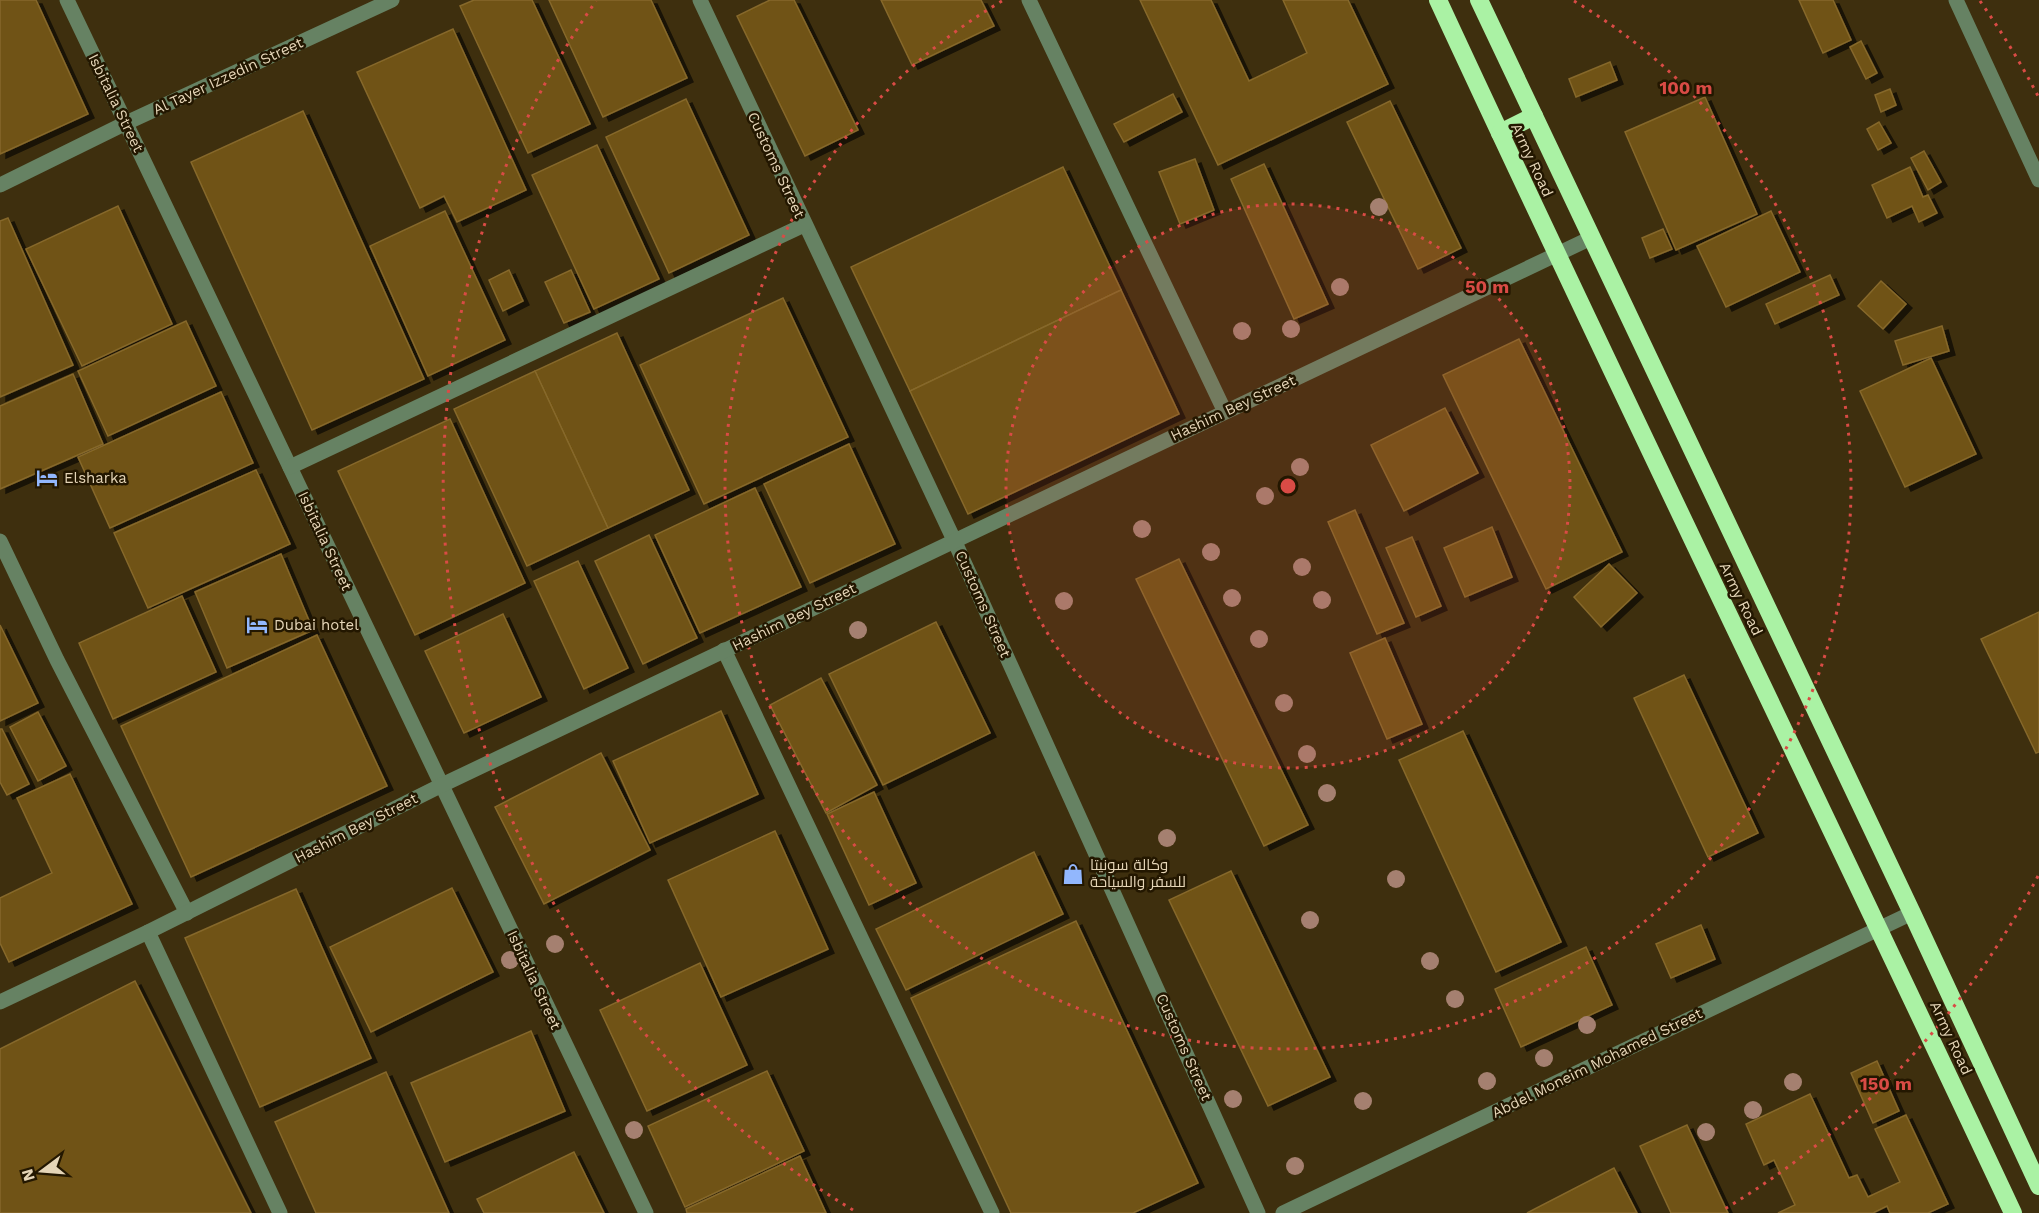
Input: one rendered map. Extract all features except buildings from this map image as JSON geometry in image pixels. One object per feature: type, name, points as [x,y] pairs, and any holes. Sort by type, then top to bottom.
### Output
[{"type":"highway","name":"Army Road","points":[[1438,0],[1557,255],[1880,928],[2013,1213]]},
{"type":"highway","name":"Army Road","points":[[1479,0],[1912,912],[2039,1186]]},
{"type":"highway","points":[[1500,133],[1534,116]]},
{"type":"street","name":"Isbitalia Street","points":[[67,0],[645,1213]]},
{"type":"street","name":"Al Tayer Izzedin Street","points":[[0,185],[374,4],[392,0]]},
{"type":"street","name":"Customs Street","points":[[699,0],[954,540],[1258,1213]]},
{"type":"street","points":[[1029,0],[1226,412]]},
{"type":"street","points":[[1956,0],[2039,180]]},
{"type":"street","points":[[290,467],[804,225]]},
{"type":"street","name":"Hashim Bey Street","points":[[0,1002],[148,933],[442,785],[1591,238]]},
{"type":"street","points":[[0,541],[57,660],[187,913]]},
{"type":"street","points":[[724,650],[992,1213]]},
{"type":"street","name":"Abdel Moneim Mohamed Street","points":[[1283,1213],[1912,912]]},
{"type":"street","points":[[148,933],[280,1213]]},
{"type":"place","name":"Elsharka","points":[[47,478]]},
{"type":"place","name":"Dubai hotel","points":[[257,625]]},
{"type":"place","name":"وكالة سونيتا للسفر والسياحة","points":[[1073,874]]}]
